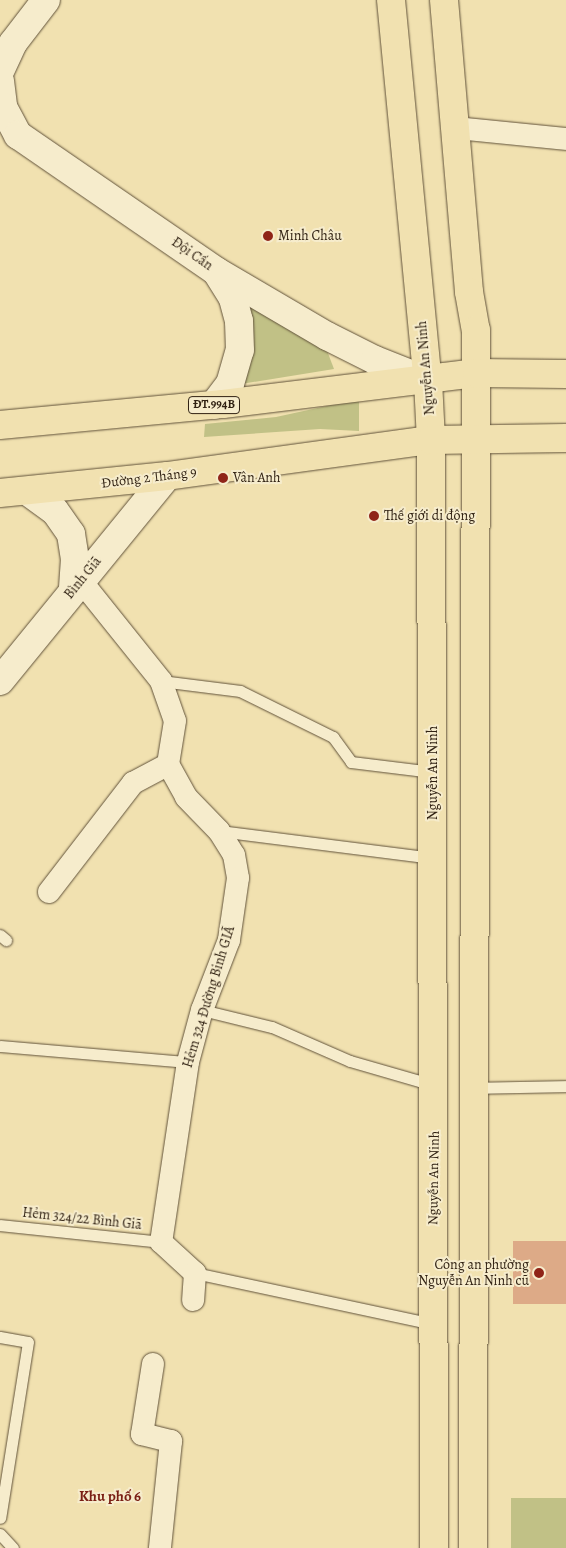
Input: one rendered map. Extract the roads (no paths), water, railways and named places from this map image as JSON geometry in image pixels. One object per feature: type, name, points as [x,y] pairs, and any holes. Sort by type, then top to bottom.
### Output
[{"type":"main road","name":"Nguyễn An Ninh","points":[[391,0],[428,381],[431,440],[435,1086],[432,1324],[434,1548]]},
{"type":"main road","points":[[444,0],[469,292],[476,330],[477,373],[472,1088],[473,1548]]},
{"type":"main road","name":"ĐT.994B","points":[[0,425],[428,381],[477,373],[566,374]]},
{"type":"main road","name":"Đường 2 Tháng 9","points":[[0,493],[167,476],[431,440],[566,438]]},
{"type":"street","points":[[0,71],[13,44],[46,0]]},
{"type":"street","name":"Đội Cấn","points":[[0,81],[3,107],[18,135],[216,271],[327,336],[375,360],[428,381]]},
{"type":"street","points":[[456,128],[566,139]]},
{"type":"street","points":[[214,404],[230,384],[240,350],[239,321],[233,298],[216,271]]},
{"type":"street","name":"Bình Giã","points":[[0,681],[167,476]]},
{"type":"street","points":[[27,491],[55,511],[71,534],[77,585],[161,681],[175,720],[168,764],[133,783],[49,892]]},
{"type":"street","name":"Hẻm 324 Đường Binh GIÃ","points":[[161,1242],[188,1062],[202,1010],[229,940],[238,878],[234,855],[219,831],[186,797],[168,764]]},
{"type":"street","points":[[161,1242],[195,1273],[193,1300]]},
{"type":"street","points":[[153,1364],[142,1434],[171,1441],[160,1548]]},
{"type":"lane","points":[[161,681],[240,690],[332,736],[351,762],[433,772]]},
{"type":"lane","points":[[219,831],[433,858]]},
{"type":"lane","points":[[202,1010],[272,1027],[350,1061],[435,1086]]},
{"type":"lane","points":[[0,1046],[188,1062]]},
{"type":"lane","points":[[472,1088],[566,1086]]},
{"type":"lane","name":"Hẻm 324/22 Bình Giã","points":[[0,1225],[161,1242]]},
{"type":"lane","points":[[195,1273],[432,1324]]},
{"type":"lane","points":[[0,1337],[28,1342],[0,1518]]},
{"type":"lane","points":[[0,1534],[13,1548]]},
{"type":"place","name":"Minh Châu","points":[[268,236]]},
{"type":"place","name":"Vân Anh","points":[[223,478]]},
{"type":"place","name":"Thế giới di động","points":[[374,516]]},
{"type":"place","name":"Công an phường Nguyễn An Ninh cũ","points":[[539,1273]]},
{"type":"district","name":"Khu phố 6","points":[[110,1497]]}]
